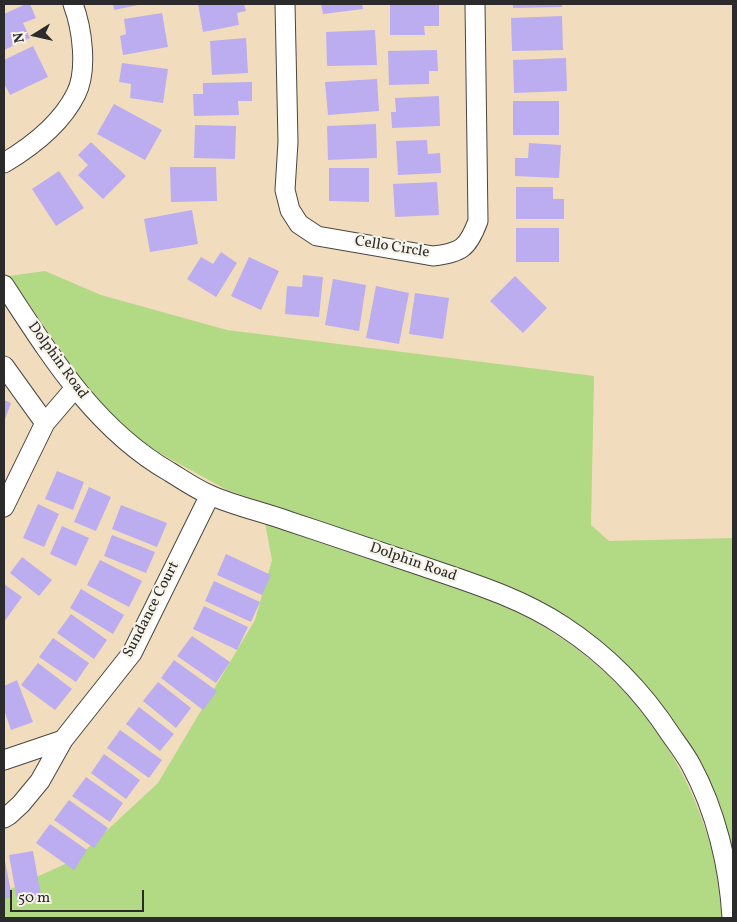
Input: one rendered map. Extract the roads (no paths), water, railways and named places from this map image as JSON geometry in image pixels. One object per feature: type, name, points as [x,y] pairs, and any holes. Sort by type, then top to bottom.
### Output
[{"type":"street","points":[[4,163],[20,154],[45,134],[76,94],[82,72],[82,43],[73,4]]},
{"type":"street","name":"Cello Circle","points":[[285,4],[288,142],[285,190],[290,210],[299,224],[317,236],[433,256],[452,254],[464,246],[472,237],[478,221],[475,4]]},
{"type":"street","name":"Dolphin Road","points":[[4,285],[74,388],[99,416],[131,446],[167,471],[210,495],[477,585],[525,604],[562,626],[594,649],[628,679],[661,719],[691,765],[708,804],[720,839],[727,873],[732,918]]},
{"type":"street","points":[[4,366],[45,423]]},
{"type":"street","points":[[4,507],[45,423],[74,388]]},
{"type":"street","name":"Sundance Court","points":[[4,818],[21,804],[40,781],[64,740],[132,653],[210,495]]},
{"type":"street","points":[[4,760],[64,740]]}]
